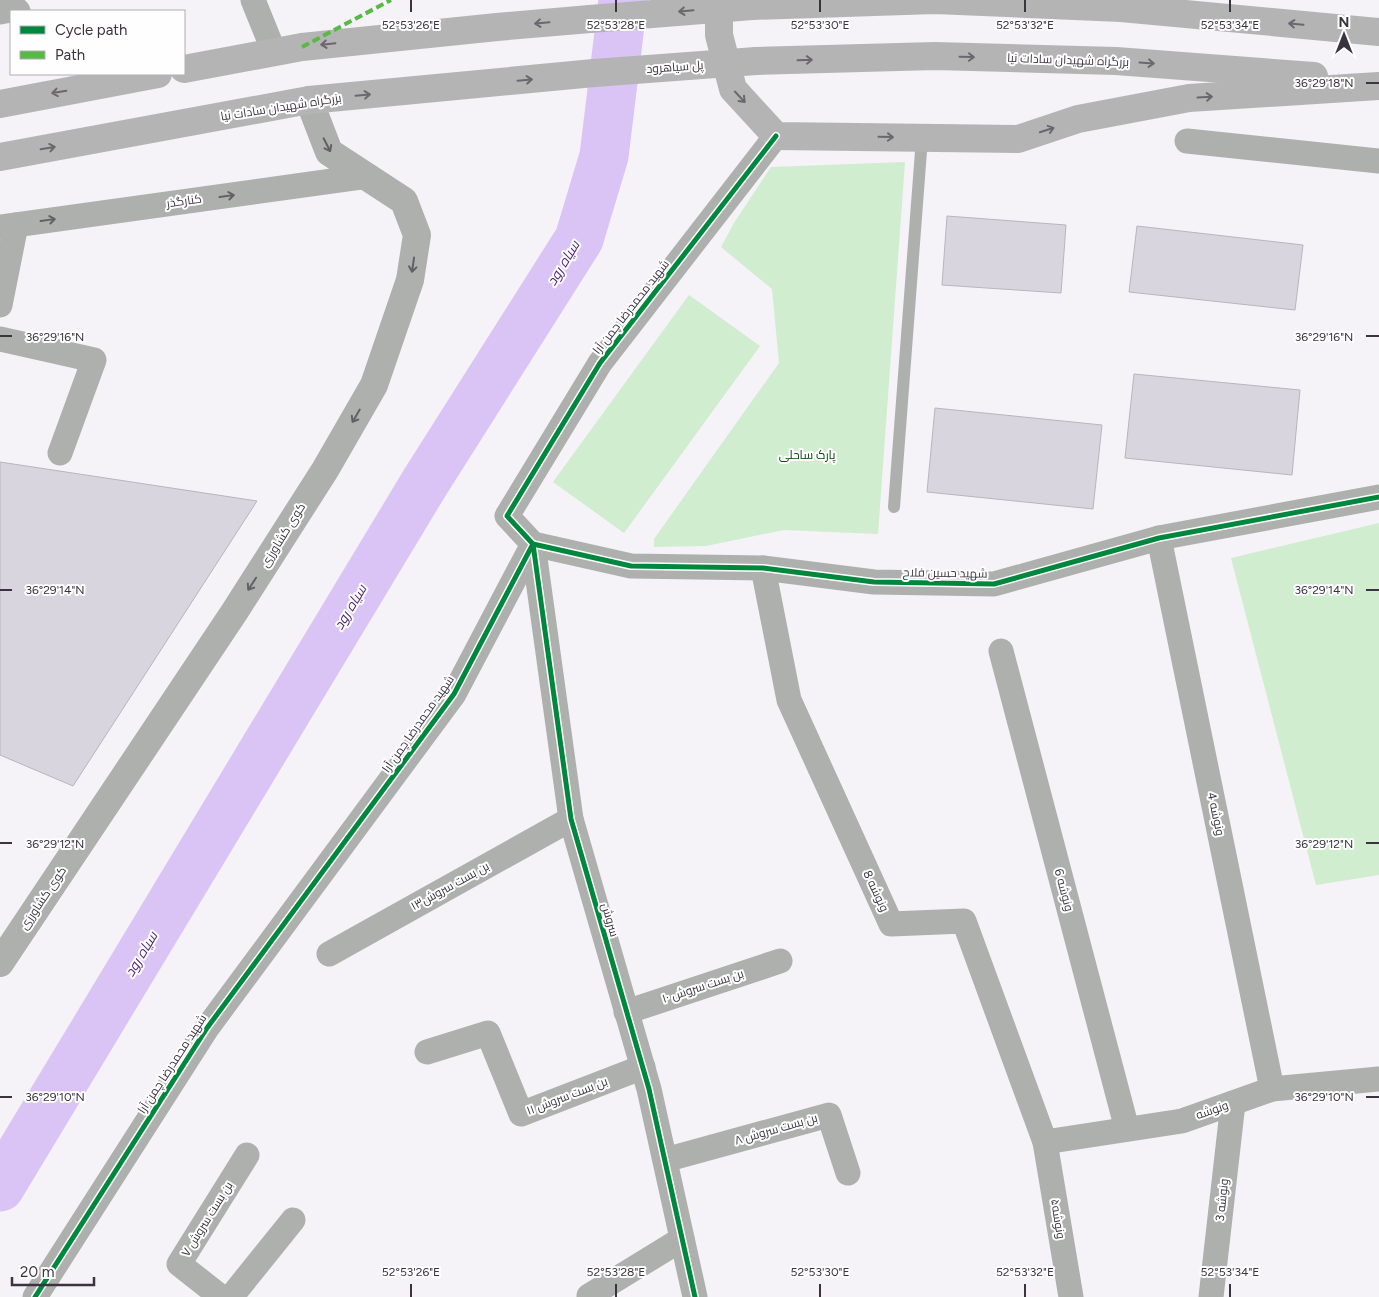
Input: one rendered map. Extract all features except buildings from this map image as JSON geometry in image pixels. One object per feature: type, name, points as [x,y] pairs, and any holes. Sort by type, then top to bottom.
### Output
[{"type":"highway","points":[[719,0],[719,35],[733,89],[776,136],[1018,139],[1078,119],[1188,98],[1379,86]]},
{"type":"highway","points":[[185,69],[302,47],[497,26],[752,6],[935,0],[1121,8],[1379,32]]},
{"type":"highway","name":"بزرگراه شهیدان سادات نیا","points":[[756,61],[935,56],[1116,61],[1379,81]]},
{"type":"highway","name":"پل سیاهرود","points":[[594,73],[756,61]]},
{"type":"highway","name":"بزرگراه شهیدان سادات نیا","points":[[0,157],[309,100],[594,73]]},
{"type":"highway","points":[[0,104],[85,80],[146,75]]},
{"type":"street","points":[[253,0],[274,52]]},
{"type":"street","name":"کوی کشاورزی","points":[[0,963],[235,611],[325,470],[374,385],[410,280],[417,235],[404,201],[329,152],[309,100]]},
{"type":"street","name":"شهید محمدرضا چمن آرا","points":[[35,1297],[207,1028],[454,694],[533,544],[507,516],[600,363],[776,136]]},
{"type":"street","points":[[1187,141],[1379,161]]},
{"type":"street","name":"کنارگذر","points":[[8,226],[368,176]]},
{"type":"street","points":[[0,305],[8,226]]},
{"type":"street","points":[[0,339],[94,360],[60,453]]},
{"type":"street","name":"شهید حسین فلاح","points":[[533,544],[631,566],[763,568],[874,582],[994,584],[1159,538],[1379,496]]},
{"type":"street","name":"ونوشه 4","points":[[1159,538],[1272,1089]]},
{"type":"street","name":"سروش","points":[[533,544],[571,818],[649,1089],[695,1297]]},
{"type":"street","name":"ونوشه 8","points":[[763,568],[789,700],[891,924],[964,921],[1045,1142]]},
{"type":"street","name":"ونوشه 6","points":[[1001,651],[1127,1129]]},
{"type":"street","name":"بن بست سروش۱۳","points":[[329,954],[571,818]]},
{"type":"street","name":"بن بست سروش ۱۰","points":[[626,1012],[780,961]]},
{"type":"street","name":"بن بست سروش ۱۱","points":[[427,1052],[488,1032],[521,1114],[642,1067]]},
{"type":"street","name":"ونوشه","points":[[1045,1142],[1182,1121],[1272,1089],[1379,1079]]},
{"type":"street","name":"ونوشه 3","points":[[1211,1297],[1233,1103]]},
{"type":"street","name":"بن بست سروش ۸","points":[[665,1160],[829,1115],[848,1173]]},
{"type":"street","name":"ونوشه۵","points":[[1045,1142],[1071,1297]]},
{"type":"street","name":"بن بست سروش ۷","points":[[220,1297],[179,1264],[247,1155]]},
{"type":"street","points":[[231,1297],[292,1220]]},
{"type":"street","points":[[589,1296],[682,1239]]},
{"type":"lane","points":[[894,507],[922,138]]},
{"type":"green space","name":"پارک ساحلی","points":[[905,162],[878,534],[784,530],[706,546],[654,547],[654,539],[779,363],[772,289],[721,247],[734,223],[771,167]]},
{"type":"green space","points":[[689,295],[760,346],[624,533],[553,482]]},
{"type":"green space","points":[[1379,523],[1379,875],[1316,885],[1231,558]]},
{"type":"waterway","name":"سیاه رود","points":[[0,1187],[424,484],[579,239],[604,156],[623,0]]},
{"type":"marked path","points":[[302,47],[391,0]]},
{"type":"cycle path","points":[[35,1297],[207,1028],[454,694],[533,544],[507,516],[600,363],[776,136]]},
{"type":"cycle path","points":[[695,1297],[649,1089],[571,819],[533,544],[631,566],[763,568],[874,582],[994,584],[1159,538],[1379,497]]}]
